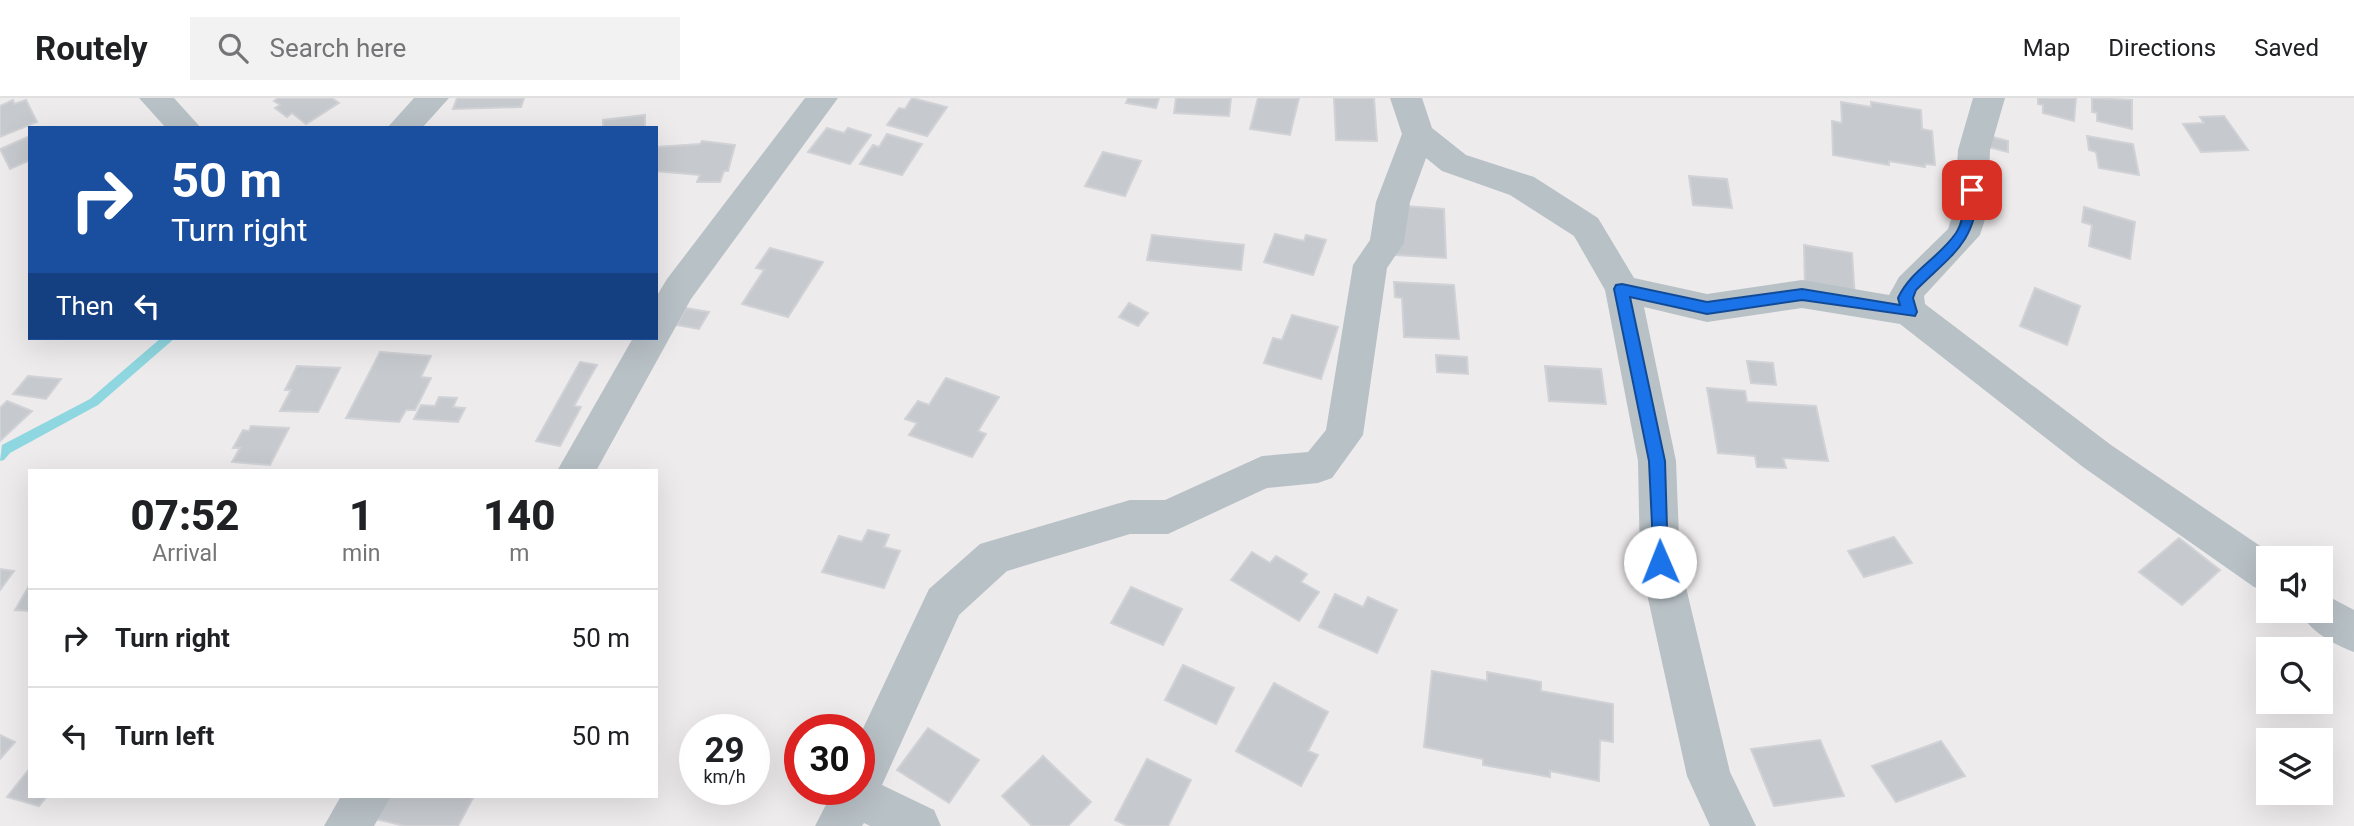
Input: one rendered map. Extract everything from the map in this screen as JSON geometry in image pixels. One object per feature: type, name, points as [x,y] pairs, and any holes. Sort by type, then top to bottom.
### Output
[{"type":"street","points":[[155,98],[183,126]]},
{"type":"street","points":[[404,126],[433,98]]},
{"type":"street","points":[[658,326],[679,289],[822,98]]},
{"type":"street","points":[[1406,98],[1418,134],[1454,163],[1522,186],[1586,227],[1622,289],[1657,461],[1660,562],[1709,776],[1733,826]]},
{"type":"street","points":[[1909,312],[1905,298],[1911,287],[1963,234],[1970,210],[1974,150],[1989,98]]},
{"type":"street","points":[[875,751],[943,602],[994,557],[1129,517],[1168,517],[1262,472],[1318,467],[1344,435],[1370,264],[1387,243],[1393,202],[1418,134]]},
{"type":"street","points":[[1622,289],[1707,308],[1802,294],[1909,312],[2097,456],[2256,565]]},
{"type":"street","points":[[577,469],[651,340]]},
{"type":"street","points":[[2333,619],[2354,633]]},
{"type":"street","points":[[347,826],[368,798]]},
{"type":"street","points":[[867,805],[918,826]]},
{"type":"building","points":[[278,98],[332,98],[339,103],[306,124],[292,113],[287,117],[275,108],[280,105],[274,101]]},
{"type":"building","points":[[457,98],[524,98],[521,107],[453,109]]},
{"type":"building","points":[[912,98],[947,107],[927,136],[887,125],[899,108],[905,109]]},
{"type":"building","points":[[1128,98],[1159,98],[1156,108],[1126,103]]},
{"type":"building","points":[[1176,98],[1231,98],[1229,116],[1174,113]]},
{"type":"building","points":[[1258,98],[1299,98],[1290,135],[1250,129]]},
{"type":"building","points":[[1334,98],[1374,98],[1377,141],[1336,140]]},
{"type":"building","points":[[2038,98],[2076,98],[2074,121],[2043,113],[2043,105],[2038,104]]},
{"type":"building","points":[[2092,98],[2132,100],[2132,129],[2097,121],[2097,113],[2092,112]]},
{"type":"building","points":[[13,100],[14,104],[26,100],[37,122],[0,137],[0,106]]},
{"type":"building","points":[[1841,102],[1871,107],[1871,102],[1921,110],[1922,129],[1932,131],[1935,165],[1925,164],[1925,167],[1889,161],[1889,165],[1833,155],[1832,121],[1842,123]]},
{"type":"building","points":[[645,115],[645,126],[603,126],[603,120]]},
{"type":"building","points":[[2224,116],[2248,150],[2201,152],[2183,124],[2204,123],[2200,117]]},
{"type":"building","points":[[827,128],[844,133],[848,128],[871,135],[850,164],[808,152]]},
{"type":"building","points":[[887,134],[922,144],[902,175],[860,164],[873,145],[879,147]]},
{"type":"building","points":[[1989,136],[2008,141],[2008,152],[1988,147]]},
{"type":"building","points":[[2087,136],[2133,144],[2139,175],[2099,168],[2096,152],[2089,150]]},
{"type":"building","points":[[28,137],[28,161],[10,169],[0,149]]},
{"type":"building","points":[[702,141],[735,145],[728,171],[724,171],[720,182],[697,182],[700,175],[658,171],[658,147],[700,144]]},
{"type":"building","points":[[1103,152],[1141,161],[1125,196],[1085,186]]},
{"type":"building","points":[[1689,176],[1727,179],[1732,208],[1693,205]]},
{"type":"building","points":[[1404,206],[1444,209],[1446,258],[1396,255],[1396,237]]},
{"type":"building","points":[[2084,207],[2135,222],[2130,259],[2089,246],[2092,225],[2082,222]]},
{"type":"building","points":[[1275,234],[1304,241],[1306,235],[1326,240],[1313,275],[1264,262]]},
{"type":"building","points":[[1152,235],[1244,245],[1241,270],[1147,260]]},
{"type":"building","points":[[1804,245],[1852,253],[1855,298],[1805,289]]},
{"type":"building","points":[[770,248],[823,262],[788,317],[742,304],[764,270],[756,268]]},
{"type":"building","points":[[1394,282],[1454,285],[1459,339],[1404,337],[1402,298],[1395,297]]},
{"type":"building","points":[[2035,288],[2080,306],[2067,345],[2020,326]]},
{"type":"building","points":[[1129,303],[1148,313],[1138,326],[1119,317]]},
{"type":"building","points":[[686,308],[709,312],[699,329],[677,325]]},
{"type":"building","points":[[1292,315],[1338,327],[1321,379],[1264,363],[1273,338],[1282,340]]},
{"type":"building","points":[[380,352],[431,356],[421,377],[431,378],[415,410],[406,410],[399,422],[346,418]]},
{"type":"building","points":[[1436,355],[1467,357],[1468,374],[1437,372]]},
{"type":"building","points":[[1747,361],[1773,363],[1776,385],[1751,383]]},
{"type":"building","points":[[580,362],[597,365],[574,406],[581,407],[560,446],[536,441]]},
{"type":"building","points":[[297,366],[340,368],[318,412],[280,411],[291,390],[285,390]]},
{"type":"building","points":[[1545,366],[1601,369],[1606,404],[1549,401]]},
{"type":"building","points":[[28,376],[61,379],[46,399],[13,394]]},
{"type":"building","points":[[946,378],[999,397],[978,431],[986,434],[972,457],[909,435],[917,423],[905,419],[918,401],[929,405]]},
{"type":"building","points":[[1707,388],[1745,391],[1747,402],[1816,406],[1828,461],[1783,458],[1786,468],[1757,467],[1755,456],[1718,453]]},
{"type":"building","points":[[439,397],[457,398],[453,407],[465,408],[458,422],[414,419],[421,405],[435,406]]},
{"type":"building","points":[[7,401],[32,411],[0,441],[0,408]]},
{"type":"building","points":[[251,426],[289,428],[270,465],[232,462],[240,448],[233,448],[243,430],[249,431]]},
{"type":"building","points":[[868,530],[889,535],[884,547],[900,551],[884,588],[822,572],[839,536],[862,542]]},
{"type":"building","points":[[1894,537],[1912,563],[1864,577],[1848,551]]},
{"type":"building","points":[[2179,538],[2220,570],[2182,605],[2139,572]]},
{"type":"building","points":[[1252,552],[1270,563],[1276,556],[1307,574],[1301,582],[1319,592],[1299,621],[1231,580]]},
{"type":"building","points":[[0,569],[14,571],[0,590]]},
{"type":"building","points":[[28,587],[28,611],[15,610]]},
{"type":"building","points":[[1131,587],[1182,609],[1163,645],[1111,623]]},
{"type":"building","points":[[1335,594],[1363,607],[1368,597],[1397,610],[1377,653],[1319,627]]},
{"type":"building","points":[[1183,665],[1234,688],[1216,724],[1165,700]]},
{"type":"building","points":[[1432,671],[1487,681],[1487,672],[1541,682],[1541,691],[1613,704],[1613,742],[1600,740],[1599,781],[1550,771],[1550,777],[1483,765],[1483,759],[1424,747]]},
{"type":"building","points":[[1274,683],[1328,712],[1308,751],[1318,755],[1301,786],[1236,751]]},
{"type":"building","points":[[928,728],[979,760],[949,803],[897,770]]},
{"type":"building","points":[[0,735],[15,742],[0,759]]},
{"type":"building","points":[[1820,740],[1844,796],[1774,806],[1751,749]]},
{"type":"building","points":[[1941,741],[1965,776],[1896,802],[1872,766]]},
{"type":"building","points":[[1043,756],[1091,802],[1068,826],[1032,826],[1002,796]]},
{"type":"building","points":[[1147,759],[1191,780],[1168,826],[1128,826],[1115,820]]},
{"type":"building","points":[[28,771],[28,798],[45,798],[39,806],[7,797]]},
{"type":"building","points":[[388,798],[473,798],[458,826],[405,826],[376,819]]},
{"type":"waterway","points":[[0,456],[6,449],[94,402],[167,340]]},
{"type":"route","points":[[1660,562],[1657,461],[1622,289],[1707,308],[1802,294],[1909,312],[1905,298],[1911,287],[1963,234],[1972,190]]}]
